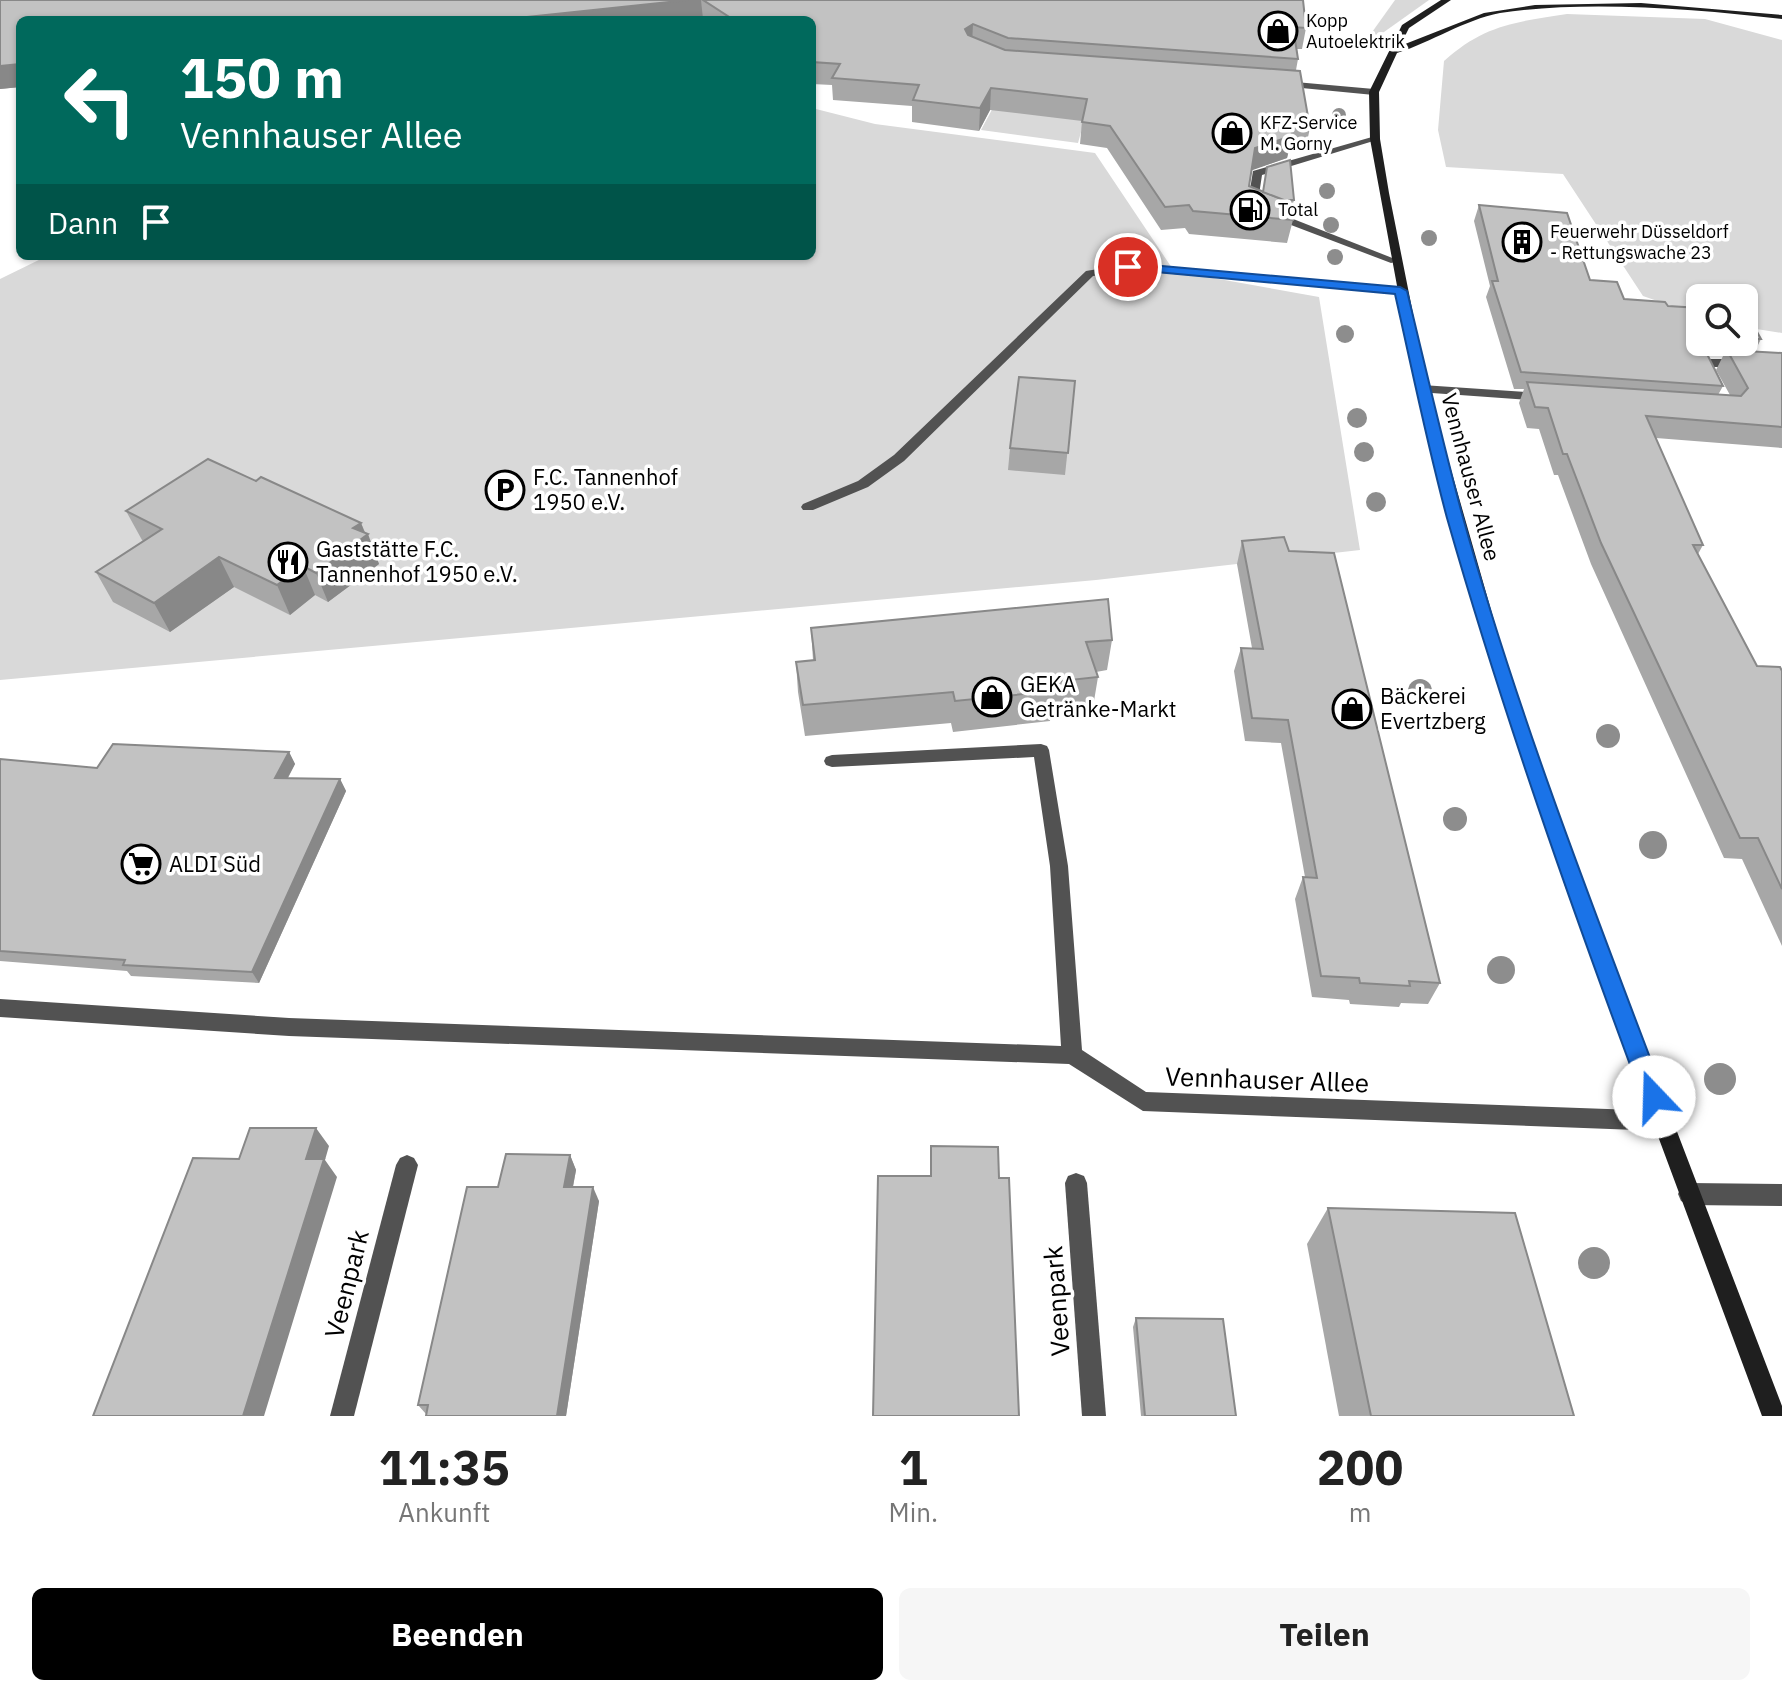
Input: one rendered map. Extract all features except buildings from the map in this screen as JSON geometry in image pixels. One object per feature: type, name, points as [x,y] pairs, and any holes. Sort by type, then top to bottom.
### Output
[{"type":"main road","points":[[1397,50],[1494,0]]},
{"type":"main road","points":[[1712,0],[1782,15]]},
{"type":"main road","points":[[1397,50],[1499,11],[1594,1],[1672,4],[1782,15]]},
{"type":"main road","name":"Vennhauser Allee","points":[[1442,2],[1405,27],[1397,50],[1384,66],[1374,92],[1375,139],[1400,291],[1422,389],[1500,666],[1574,886],[1774,1416]]},
{"type":"street","points":[[1272,84],[1374,92]]},
{"type":"street","points":[[1375,139],[1257,173],[1252,208],[1395,261]]},
{"type":"street","points":[[808,507],[863,484],[899,458],[1090,273],[1128,267],[1400,291]]},
{"type":"street","points":[[1715,386],[1703,363],[1782,363]]},
{"type":"street","name":"Vennhauser Allee","points":[[1422,389],[1559,398]]},
{"type":"street","points":[[0,1008],[289,1027],[1072,1055],[1059,866],[1041,750],[832,761]]},
{"type":"street","name":"Vennhauser Allee","points":[[1072,1055],[1143,1101],[1663,1121]]},
{"type":"street","name":"Veenpark","points":[[342,1416],[407,1165]]},
{"type":"street","name":"Veenpark","points":[[1076,1183],[1094,1416]]},
{"type":"street","points":[[1689,1194],[1782,1195]]},
{"type":"shaded area","points":[[1395,0],[1429,0],[1377,37],[1370,35]]},
{"type":"shaded area","points":[[1567,14],[1705,19],[1782,40],[1782,333],[1758,329],[1758,284],[1686,284],[1686,311],[1643,296],[1563,174],[1446,167],[1438,130],[1444,61],[1487,32],[1516,23]]},
{"type":"shaded area","points":[[1071,100],[1089,103],[1078,143],[981,130],[995,104],[1061,118]]},
{"type":"shaded area","points":[[816,109],[875,124],[1095,153],[1174,271],[1319,297],[1360,550],[1096,580],[0,680],[0,279],[39,260],[816,260]]},
{"type":"place","name":"Kopp Autoelektrik","points":[[1278,31]]},
{"type":"place","name":"KFZ-Service M. Gorny","points":[[1232,133]]},
{"type":"place","name":"Total","points":[[1250,210]]},
{"type":"place","name":"Feuerwehr Düsseldorf - Rettungswache 23","points":[[1522,242]]},
{"type":"place","name":"F.C. Tannenhof 1950 e.V.","points":[[505,490]]},
{"type":"place","name":"Gaststätte F.C. Tannenhof 1950 e.V.","points":[[288,562]]},
{"type":"place","name":"GEKA Getränke-Markt","points":[[992,697]]},
{"type":"place","name":"Bäckerei Evertzberg","points":[[1352,709]]},
{"type":"place","name":"ALDI Süd","points":[[141,864]]},
{"type":"route","points":[[1128,267],[1400,291],[1454,514],[1495,652],[1574,886],[1654,1097]]}]
